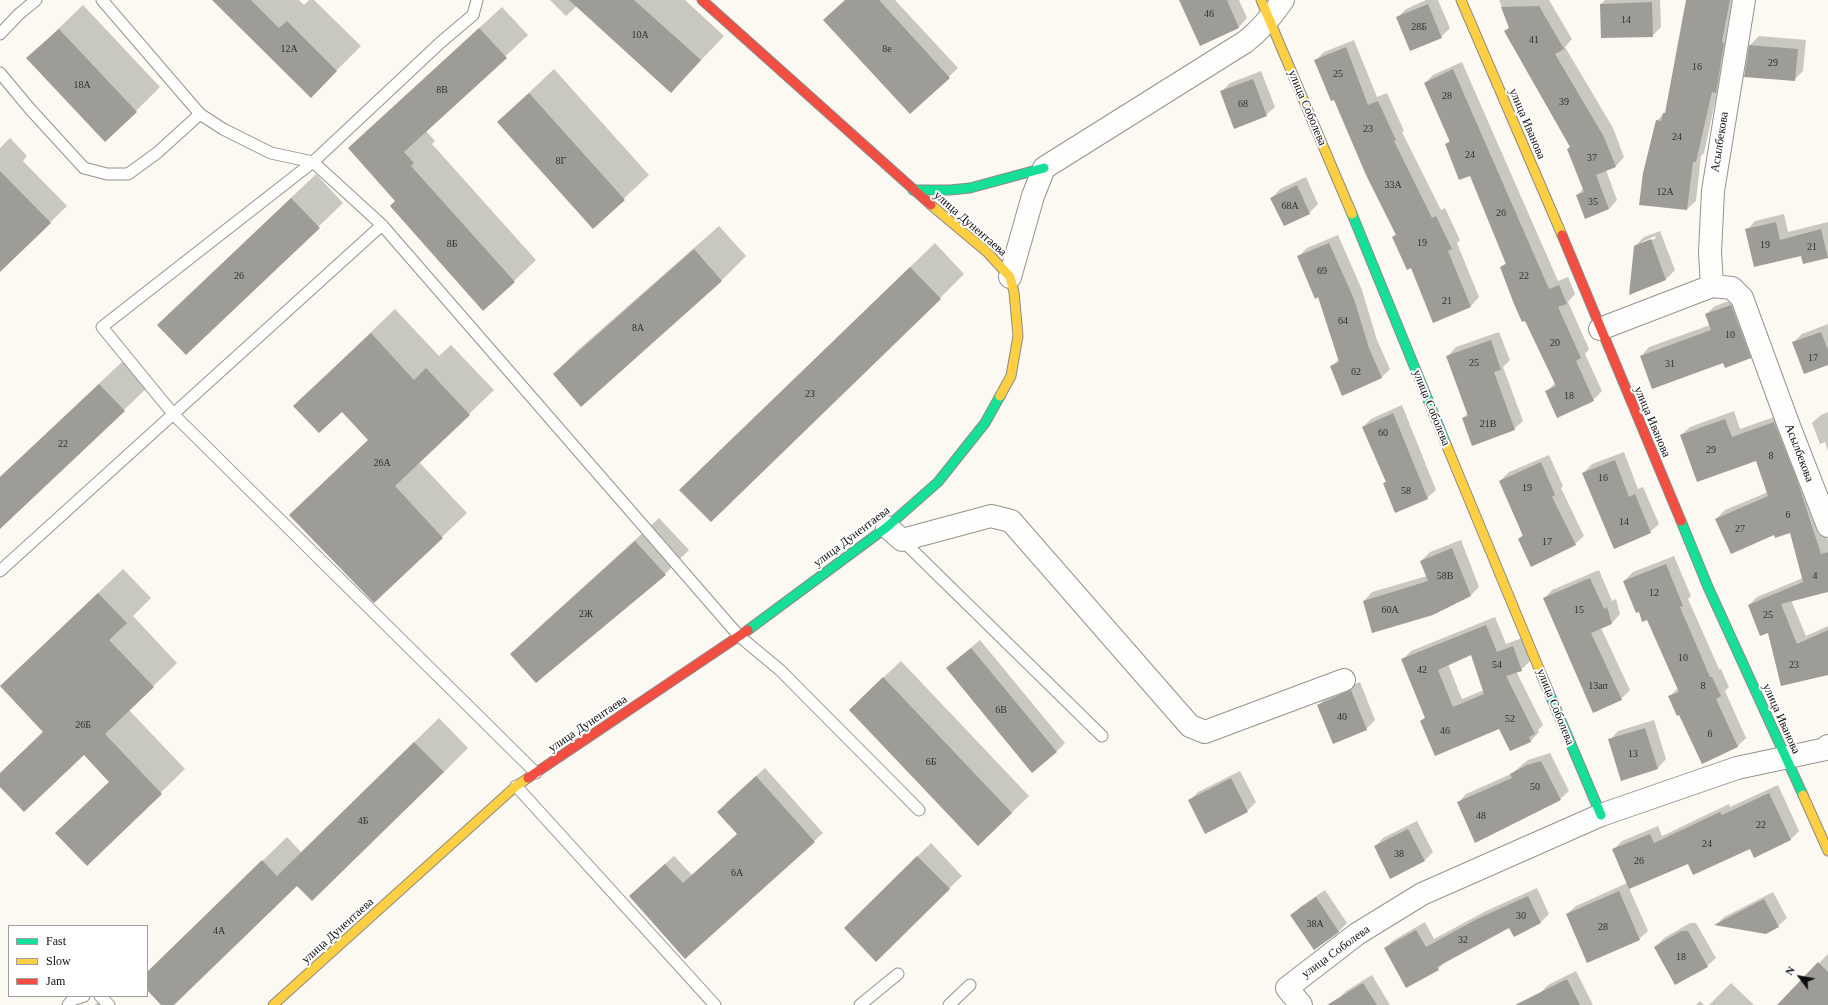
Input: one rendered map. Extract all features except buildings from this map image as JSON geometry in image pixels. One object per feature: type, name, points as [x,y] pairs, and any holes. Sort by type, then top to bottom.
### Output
[{"type":"street","name":"улица Дунентаева","points":[[273,1005],[516,786],[739,636],[895,534],[985,423],[1012,376],[1018,336],[1014,292],[1010,277],[987,252],[913,190],[702,0]]},
{"type":"street","points":[[913,190],[950,190],[970,188],[1044,168],[1245,42],[1257,33],[1265,10],[1283,0]]},
{"type":"street","name":"улица Иванова","points":[[1461,0],[1708,588],[1828,851]]},
{"type":"street","name":"Асылбекова","points":[[1712,286],[1710,252],[1713,191],[1744,0]]},
{"type":"street","name":"улица Соболева","points":[[1265,10],[1601,816]]},
{"type":"street","points":[[1010,277],[1026,217],[1044,168]]},
{"type":"street","name":"Асылбекова","points":[[1600,329],[1712,286],[1732,288],[1742,298],[1828,526]]},
{"type":"street","points":[[895,534],[991,516],[1011,522],[1190,726],[1206,732],[1344,680]]},
{"type":"street","points":[[1785,758],[1826,750],[1828,746]]},
{"type":"street","name":"улица Соболева","points":[[1301,1005],[1287,988],[1357,934],[1422,894],[1601,816],[1737,768],[1785,758]]},
{"type":"lane","points":[[0,34],[19,14],[36,0]]},
{"type":"lane","points":[[102,0],[200,114],[222,129],[271,154],[312,162],[382,225],[739,636],[780,670],[919,810]]},
{"type":"lane","points":[[476,0],[473,15],[440,42],[312,162],[102,328],[174,415],[536,773]]},
{"type":"lane","points":[[0,73],[30,109],[84,168],[107,174],[128,174],[157,153],[200,114]]},
{"type":"lane","points":[[0,571],[382,225]]},
{"type":"lane","points":[[895,534],[1102,736]]},
{"type":"lane","points":[[516,786],[715,1005]]},
{"type":"lane","points":[[860,1005],[898,974]]},
{"type":"lane","points":[[950,1005],[970,985]]},
{"type":"lane","points":[[68,1005],[72,1000],[81,997]]},
{"type":"lane","points":[[101,997],[109,1005]]},
{"type":"traffic: fast","points":[[913,190],[950,190],[970,188],[1044,168]]},
{"type":"traffic: fast","points":[[1352,214],[1446,444]]},
{"type":"traffic: fast","points":[[748,630],[887,527],[938,482],[985,423],[1000,396]]},
{"type":"traffic: fast","points":[[1681,521],[1708,587],[1803,795]]},
{"type":"traffic: fast","points":[[1542,676],[1601,815]]},
{"type":"traffic: slow","points":[[1261,0],[1352,214]]},
{"type":"traffic: slow","points":[[1461,0],[1562,235]]},
{"type":"traffic: slow","points":[[931,205],[987,252],[1010,277],[1014,292],[1018,336],[1011,376],[1000,396]]},
{"type":"traffic: slow","points":[[1446,444],[1542,676]]},
{"type":"traffic: slow","points":[[273,1005],[516,786],[528,778]]},
{"type":"traffic: slow","points":[[1803,795],[1828,851]]},
{"type":"traffic: jam","points":[[702,0],[931,205]]},
{"type":"traffic: jam","points":[[1562,235],[1681,521]]},
{"type":"traffic: jam","points":[[528,778],[748,630]]}]
